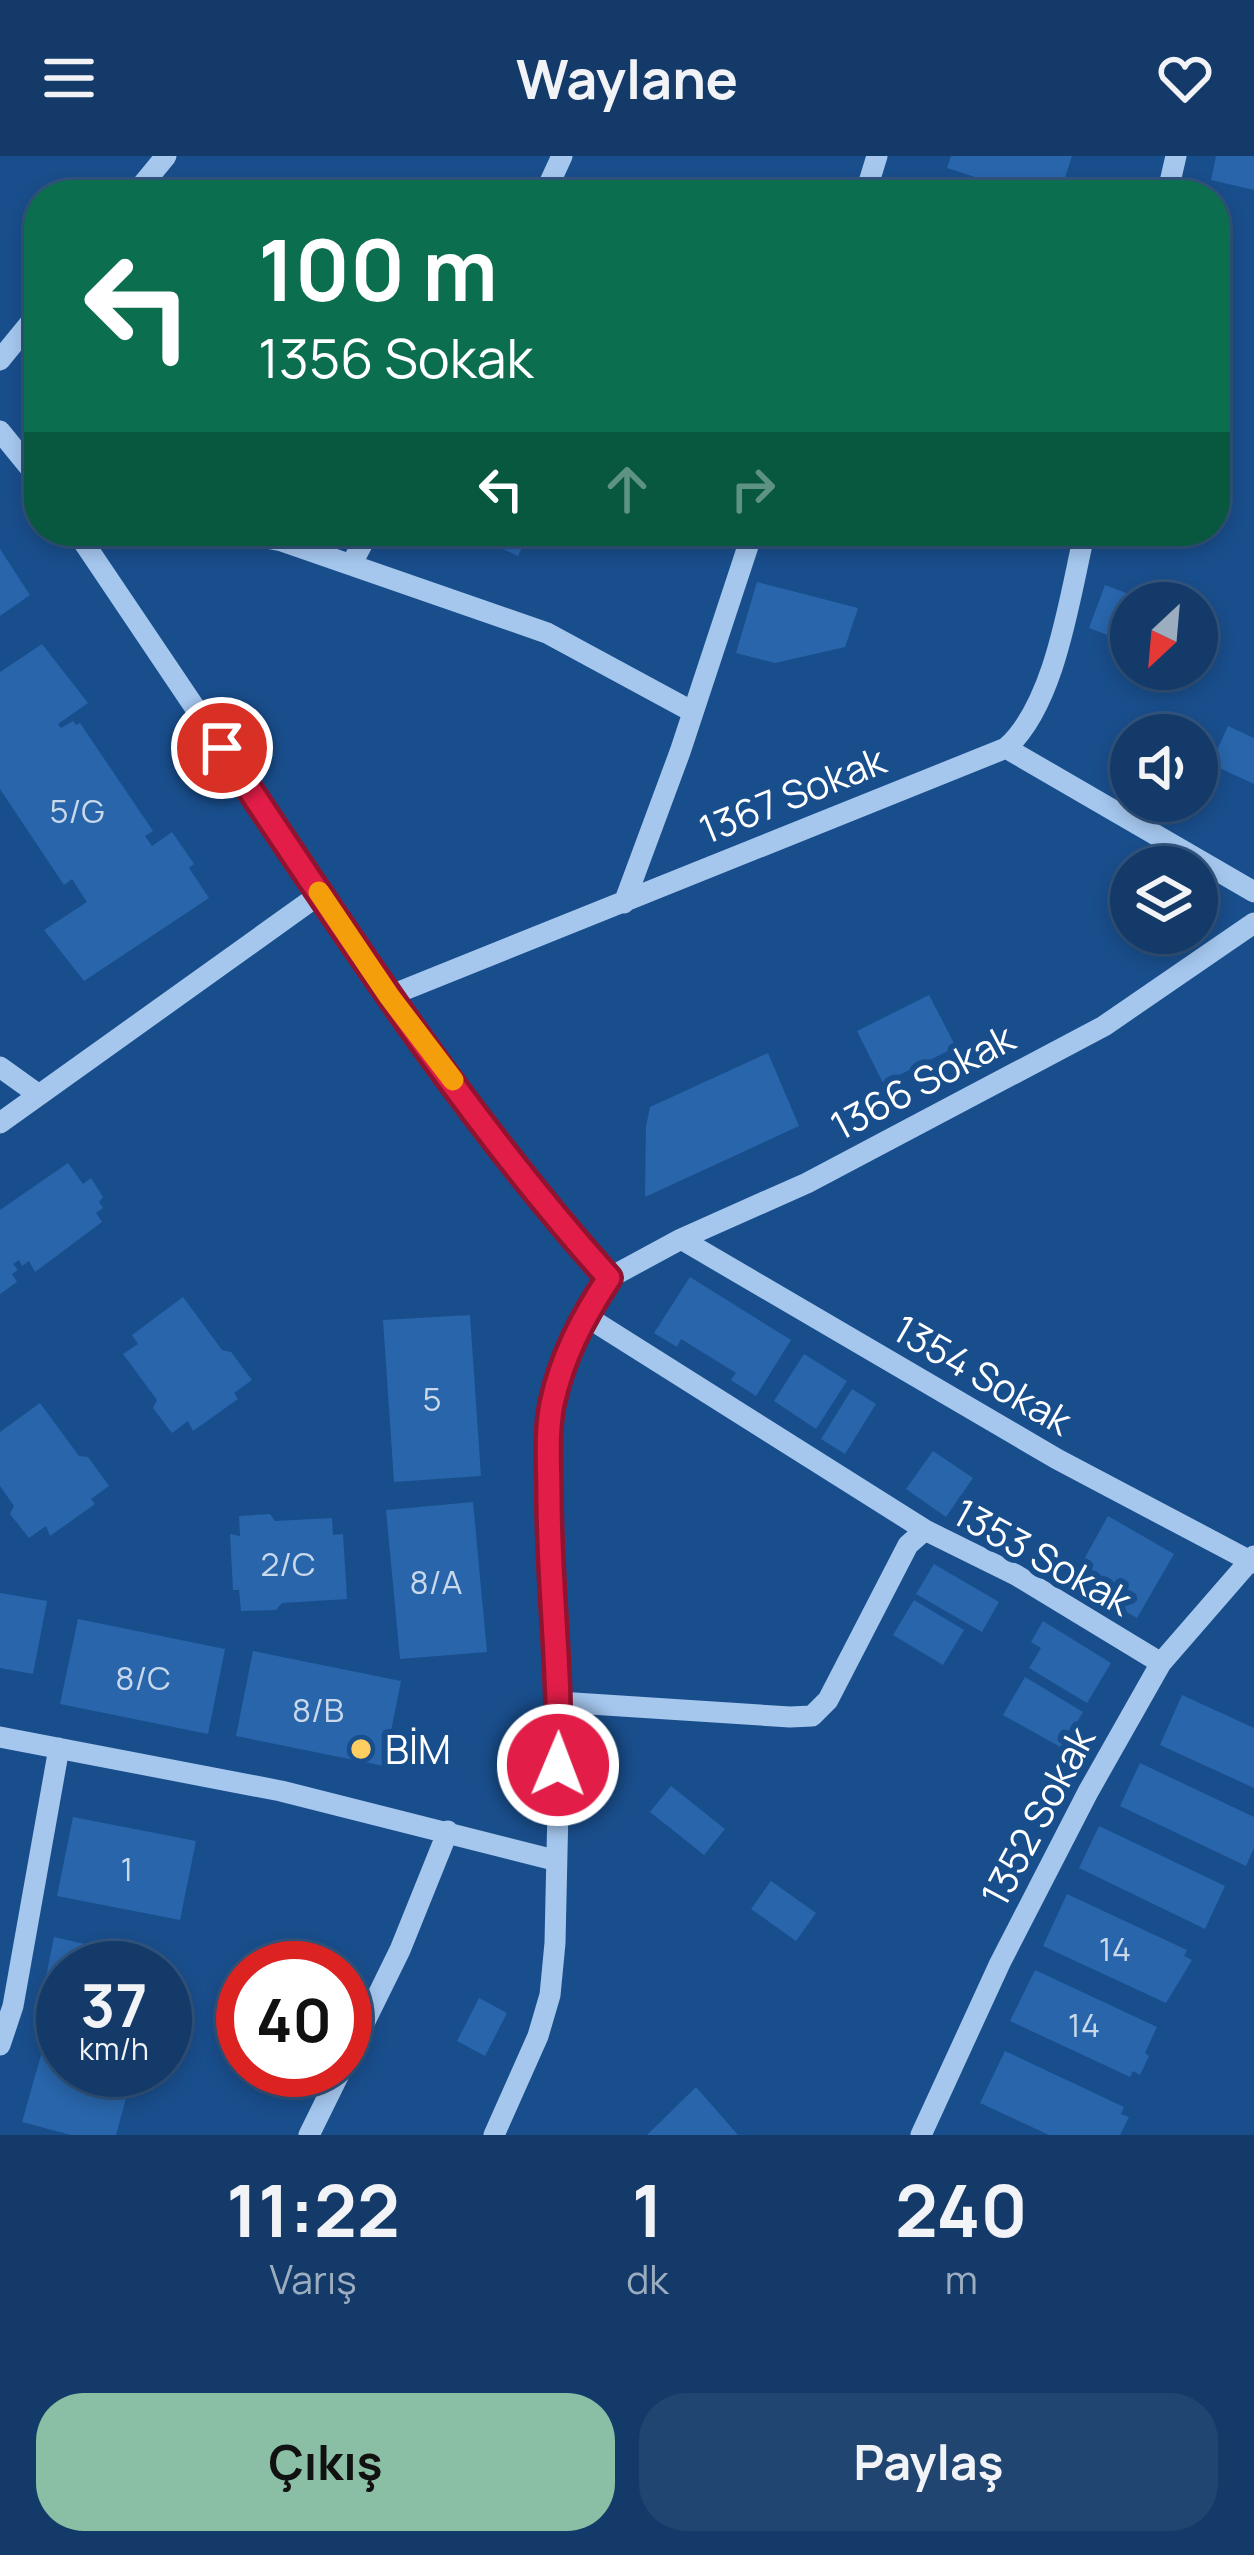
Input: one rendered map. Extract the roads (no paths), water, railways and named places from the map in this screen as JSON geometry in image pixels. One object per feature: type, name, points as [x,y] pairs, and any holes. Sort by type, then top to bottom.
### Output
[{"type":"street","points":[[146,180],[166,156]]},
{"type":"street","points":[[0,360],[24,330]]},
{"type":"street","points":[[0,431],[24,461]]},
{"type":"street","points":[[86,546],[389,996],[568,1232],[609,1278],[584,1315],[551,1407],[548,1550],[559,1702],[555,1943],[550,1995],[538,2036],[494,2135]]},
{"type":"street","points":[[296,546],[548,633],[693,712]]},
{"type":"street","points":[[351,565],[361,546]]},
{"type":"street","points":[[624,903],[748,546]]},
{"type":"street","points":[[1081,546],[1053,662],[1023,733],[1006,748],[1254,892]]},
{"type":"street","name":"1367 Sokak","points":[[389,996],[1006,748]]},
{"type":"street","points":[[0,1124],[320,894]]},
{"type":"street","name":"1366 Sokak","points":[[609,1278],[681,1239],[807,1183],[1104,1026],[1254,923]]},
{"type":"street","points":[[0,1067],[38,1094]]},
{"type":"street","name":"1354 Sokak","points":[[681,1239],[1057,1460],[1252,1560]]},
{"type":"street","points":[[584,1315],[925,1530]]},
{"type":"street","name":"1353 Sokak","points":[[559,1702],[812,1716],[827,1700],[908,1545],[925,1530],[1016,1575],[1161,1663]]},
{"type":"street","name":"1352 Sokak","points":[[921,2135],[1000,1963],[1161,1663],[1252,1560]]},
{"type":"street","points":[[0,1737],[281,1791],[554,1860]]},
{"type":"street","points":[[0,2045],[13,2006],[59,1748]]},
{"type":"street","points":[[372,2007],[448,1832]]},
{"type":"street","points":[[309,2135],[328,2097]]},
{"type":"place","name":"BİM","points":[[361,1749]]}]
